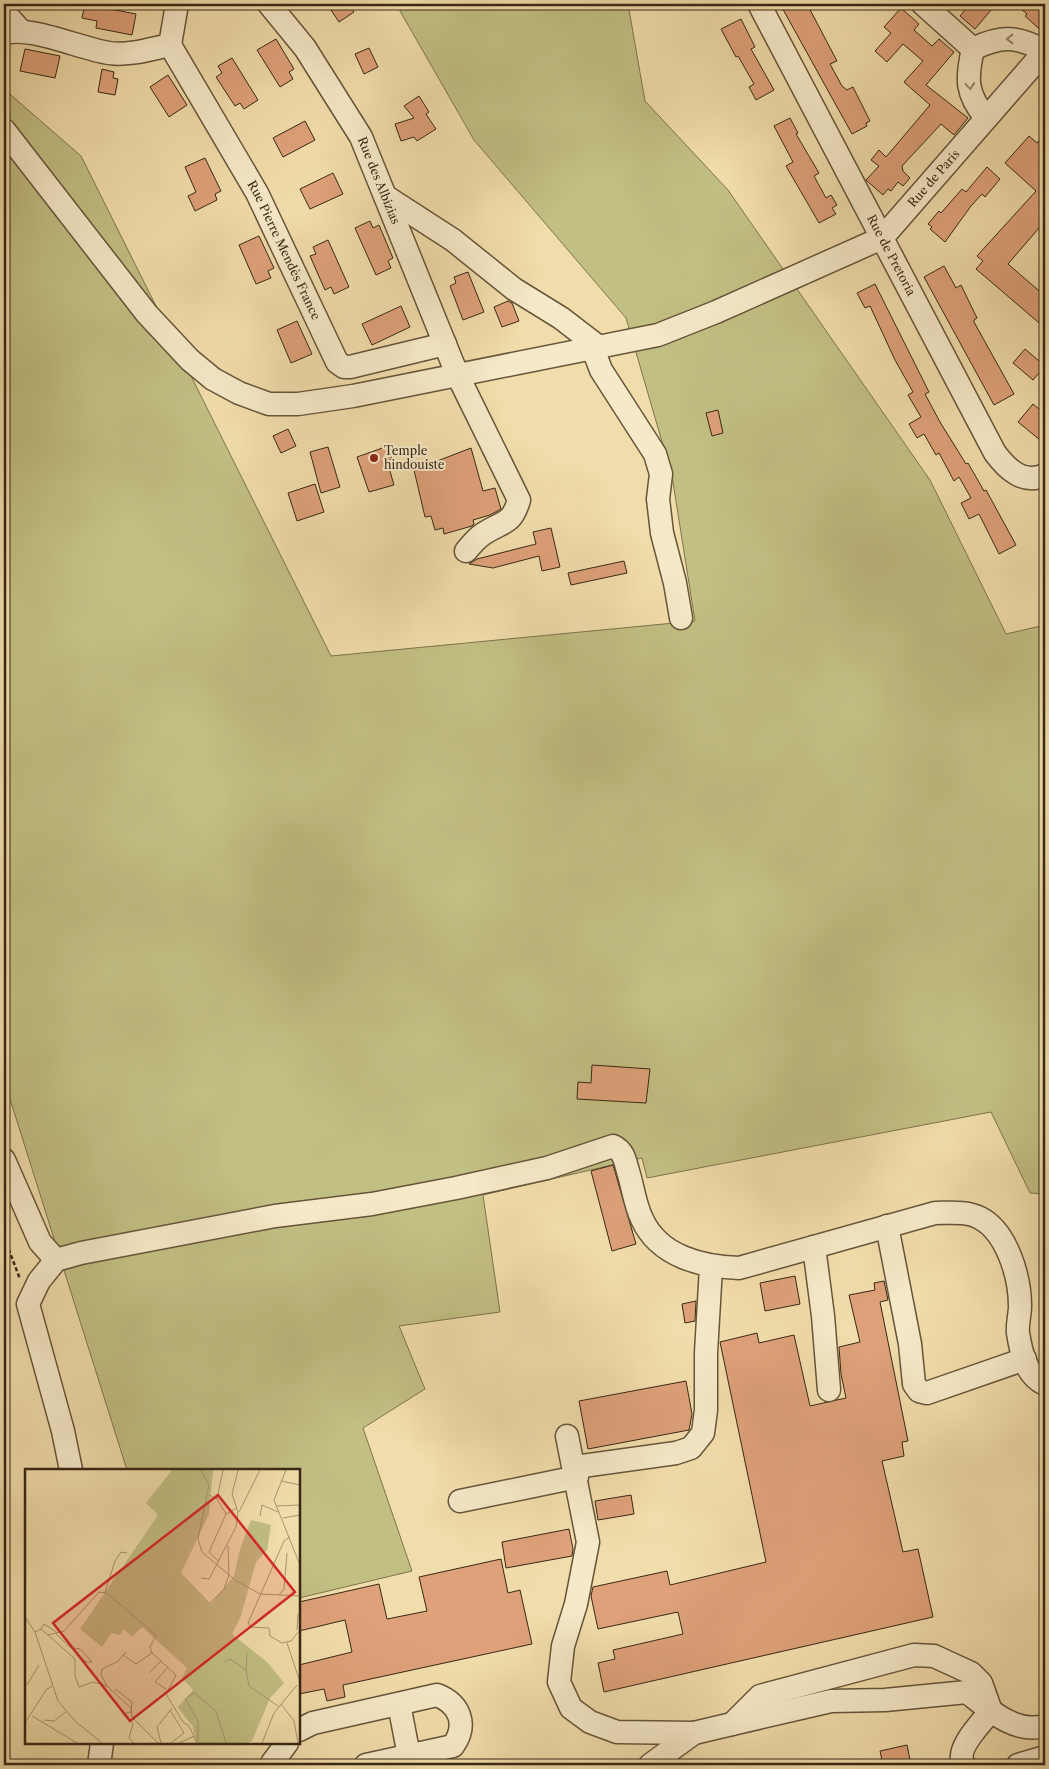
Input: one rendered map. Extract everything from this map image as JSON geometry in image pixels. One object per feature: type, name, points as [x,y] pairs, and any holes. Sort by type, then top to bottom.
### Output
[{"type":"street","points":[[4,12],[12,32],[110,53],[129,53],[170,45],[177,4]]},
{"type":"street","name":"Rue des Albizias","points":[[269,4],[305,48],[361,137],[457,374],[519,500],[514,516],[501,526],[482,534],[466,551]]},
{"type":"street","name":"Rue de Pretoria","points":[[759,4],[995,453],[1007,468],[1022,478],[1039,478],[1045,475]]},
{"type":"street","points":[[923,4],[973,49],[970,65],[970,96],[986,118]]},
{"type":"street","name":"Rue de Paris","points":[[882,238],[1045,51],[1021,39],[1005,38],[973,49]]},
{"type":"street","name":"Rue Pierre Mendès France","points":[[170,45],[256,193],[337,362],[344,367],[350,367],[444,344]]},
{"type":"street","points":[[4,130],[147,314],[190,360],[213,378],[239,393],[268,404],[298,404],[353,396],[658,335],[716,312],[882,238]]},
{"type":"street","points":[[384,196],[453,240],[514,289],[560,318],[597,348],[600,370],[655,454],[661,474],[658,499],[662,533],[675,583],[681,618]]},
{"type":"street","points":[[71,1469],[63,1431],[28,1304],[39,1281],[56,1260],[81,1253],[275,1216],[372,1204],[456,1188],[548,1168],[613,1146],[623,1154],[642,1220],[663,1246],[685,1258],[711,1267],[740,1268],[935,1213],[960,1212],[979,1217],[994,1227],[1014,1267],[1020,1305],[1018,1332],[1024,1359],[1030,1375],[1045,1384]]},
{"type":"street","points":[[4,1160],[40,1242],[56,1260]]},
{"type":"street","points":[[887,1226],[910,1344],[914,1384],[919,1391],[927,1393],[1024,1359]]},
{"type":"street","points":[[814,1247],[824,1316],[829,1390]]},
{"type":"street","points":[[460,1500],[576,1472],[676,1453],[691,1448],[703,1432],[706,1410],[706,1353],[711,1267]]},
{"type":"street","points":[[567,1436],[576,1472],[588,1542],[576,1604],[563,1646],[559,1682],[571,1708],[590,1722],[617,1732],[694,1733],[831,1702],[885,1700],[967,1692],[1003,1720],[1033,1729],[1045,1726]]},
{"type":"street","points":[[732,1724],[760,1696],[914,1655],[934,1656],[971,1673],[981,1683],[991,1711]]},
{"type":"street","points":[[300,1730],[313,1723],[437,1695],[448,1700],[457,1709],[460,1726],[457,1740],[453,1746],[366,1765]]},
{"type":"street","points":[[398,1704],[409,1756]]},
{"type":"street","points":[[964,1765],[962,1753],[968,1740],[991,1711]]},
{"type":"street","points":[[650,1765],[694,1733]]},
{"type":"street","points":[[99,1765],[102,1744]]},
{"type":"street","points":[[270,1765],[286,1744]]},
{"type":"street","points":[[1018,1765],[1045,1757]]},
{"type":"path","points":[[4,1237],[28,1304]]},
{"type":"shaded area","points":[[396,4],[628,4],[645,101],[728,190],[930,480],[1006,634],[1045,625],[1045,1194],[1030,1193],[991,1112],[647,1178],[642,1158],[483,1195],[500,1312],[399,1326],[425,1389],[363,1428],[412,1571],[300,1598],[300,1469],[127,1469],[4,1080],[4,89],[81,156],[331,656],[695,621],[672,476],[626,318],[474,140]]},
{"type":"building","points":[[85,4],[136,14],[132,35],[96,28],[97,21],[82,18]]},
{"type":"building","points":[[327,4],[349,4],[354,12],[339,22]]},
{"type":"building","points":[[780,4],[807,4],[837,61],[830,64],[842,86],[847,90],[853,87],[870,121],[866,123],[867,126],[852,134]]},
{"type":"building","points":[[970,4],[996,4],[975,29],[960,16]]},
{"type":"building","points":[[1015,4],[1045,4],[1045,34],[1025,16],[1027,14]]},
{"type":"building","points":[[901,8],[919,24],[914,30],[932,46],[939,39],[954,52],[926,85],[968,118],[954,135],[941,124],[902,166],[903,171],[910,178],[903,186],[898,182],[891,191],[888,189],[883,195],[866,180],[879,166],[871,160],[879,150],[886,157],[930,105],[904,82],[923,61],[903,44],[887,62],[875,51],[891,33],[884,27]]},
{"type":"building","points":[[741,19],[755,47],[751,49],[774,90],[756,100],[749,87],[754,84],[738,56],[736,57],[721,29]]},
{"type":"building","points":[[276,39],[294,69],[289,72],[293,79],[280,87],[257,50]]},
{"type":"building","points":[[369,48],[378,67],[364,74],[355,54]]},
{"type":"building","points":[[25,49],[60,56],[55,78],[20,71]]},
{"type":"building","points":[[232,58],[258,100],[244,109],[240,103],[235,106],[216,77],[222,73],[218,66]]},
{"type":"building","points":[[102,69],[114,72],[113,78],[118,79],[115,95],[98,92]]},
{"type":"building","points":[[168,75],[187,105],[169,117],[150,87]]},
{"type":"building","points":[[419,96],[429,112],[426,114],[436,129],[417,141],[414,137],[401,141],[395,124],[414,118],[404,106]]},
{"type":"building","points":[[790,118],[798,133],[796,134],[819,173],[814,176],[826,198],[831,195],[837,205],[832,208],[836,214],[819,223],[786,166],[793,162],[774,126]]},
{"type":"building","points":[[305,121],[315,140],[283,157],[273,138]]},
{"type":"building","points":[[1045,134],[1045,221],[1008,264],[1045,296],[1045,328],[976,269],[983,261],[977,256],[1036,191],[1005,163],[1029,136],[1037,143]]},
{"type":"building","points":[[205,158],[221,191],[215,194],[217,200],[195,211],[188,196],[196,192],[185,167]]},
{"type":"building","points":[[987,167],[1000,179],[985,197],[982,194],[971,206],[945,242],[930,229],[932,227],[928,224],[939,211],[941,213],[962,189],[966,192]]},
{"type":"building","points":[[333,173],[343,194],[310,209],[300,189]]},
{"type":"building","points":[[370,221],[373,228],[379,225],[393,258],[388,261],[391,268],[376,275],[355,228]]},
{"type":"building","points":[[259,236],[274,268],[268,271],[271,278],[256,284],[239,245]]},
{"type":"building","points":[[328,240],[349,287],[334,294],[331,287],[325,290],[310,256],[316,254],[313,247]]},
{"type":"building","points":[[944,266],[956,288],[961,285],[977,318],[974,322],[1014,394],[994,405],[924,277]]},
{"type":"building","points":[[468,272],[484,312],[463,320],[450,286],[456,283],[454,277]]},
{"type":"building","points":[[875,284],[929,392],[925,394],[940,422],[966,464],[968,463],[984,491],[986,490],[1016,545],[999,554],[979,514],[969,519],[961,503],[971,498],[959,477],[954,481],[939,453],[936,455],[924,434],[917,438],[909,424],[921,417],[908,395],[913,392],[895,360],[870,306],[865,308],[857,293]]},
{"type":"building","points":[[508,301],[512,303],[519,321],[502,327],[494,307]]},
{"type":"building","points":[[401,306],[410,327],[372,345],[362,324]]},
{"type":"building","points":[[297,321],[312,354],[291,363],[277,330]]},
{"type":"building","points":[[1025,349],[1045,366],[1033,380],[1013,363]]},
{"type":"building","points":[[1033,404],[1045,414],[1045,444],[1018,422]]},
{"type":"building","points":[[718,410],[723,433],[712,436],[706,413]]},
{"type":"building","points":[[288,429],[296,446],[281,453],[273,436]]},
{"type":"building","points":[[388,446],[392,459],[387,461],[394,485],[369,492],[357,457]]},
{"type":"building","points":[[328,447],[340,487],[321,493],[310,452]]},
{"type":"building","points":[[471,448],[483,491],[495,488],[501,509],[490,515],[473,520],[474,524],[472,526],[444,534],[443,528],[435,530],[431,516],[425,517],[414,470]]},
{"type":"building","points":[[315,484],[324,512],[297,521],[288,493]]},
{"type":"building","points":[[551,528],[560,567],[542,571],[539,556],[493,568],[469,564],[477,559],[536,544],[533,532]]},
{"type":"building","points":[[624,561],[627,573],[571,585],[568,573]]},
{"type":"building","points":[[592,1065],[650,1069],[646,1103],[577,1099],[578,1082],[591,1083]]},
{"type":"building","points":[[613,1165],[636,1244],[612,1251],[591,1171]]},
{"type":"building","points":[[795,1276],[800,1304],[765,1311],[760,1283]]},
{"type":"building","points":[[884,1281],[888,1300],[880,1302],[908,1441],[902,1442],[904,1456],[882,1461],[903,1552],[918,1549],[933,1617],[604,1692],[598,1663],[615,1659],[613,1650],[683,1634],[678,1612],[598,1629],[591,1596],[593,1587],[667,1571],[670,1585],[766,1562],[720,1342],[757,1333],[759,1343],[794,1335],[810,1406],[846,1398],[841,1374],[839,1347],[860,1342],[849,1295],[875,1290],[874,1283]]},
{"type":"building","points":[[696,1301],[695,1321],[685,1323],[682,1304]]},
{"type":"building","points":[[686,1381],[692,1414],[689,1430],[588,1449],[579,1401]]},
{"type":"building","points":[[631,1495],[634,1514],[598,1520],[595,1501]]},
{"type":"building","points":[[569,1529],[573,1549],[572,1556],[506,1568],[502,1542]]},
{"type":"building","points":[[501,1559],[508,1593],[520,1590],[532,1644],[343,1685],[345,1697],[327,1701],[324,1689],[300,1694],[300,1665],[352,1652],[345,1620],[300,1631],[300,1602],[379,1584],[387,1619],[427,1611],[419,1577]]},
{"type":"building","points":[[907,1745],[911,1765],[883,1765],[880,1751]]},
{"type":"place","name":"Temple hindouiste","points":[[374,458]]}]
